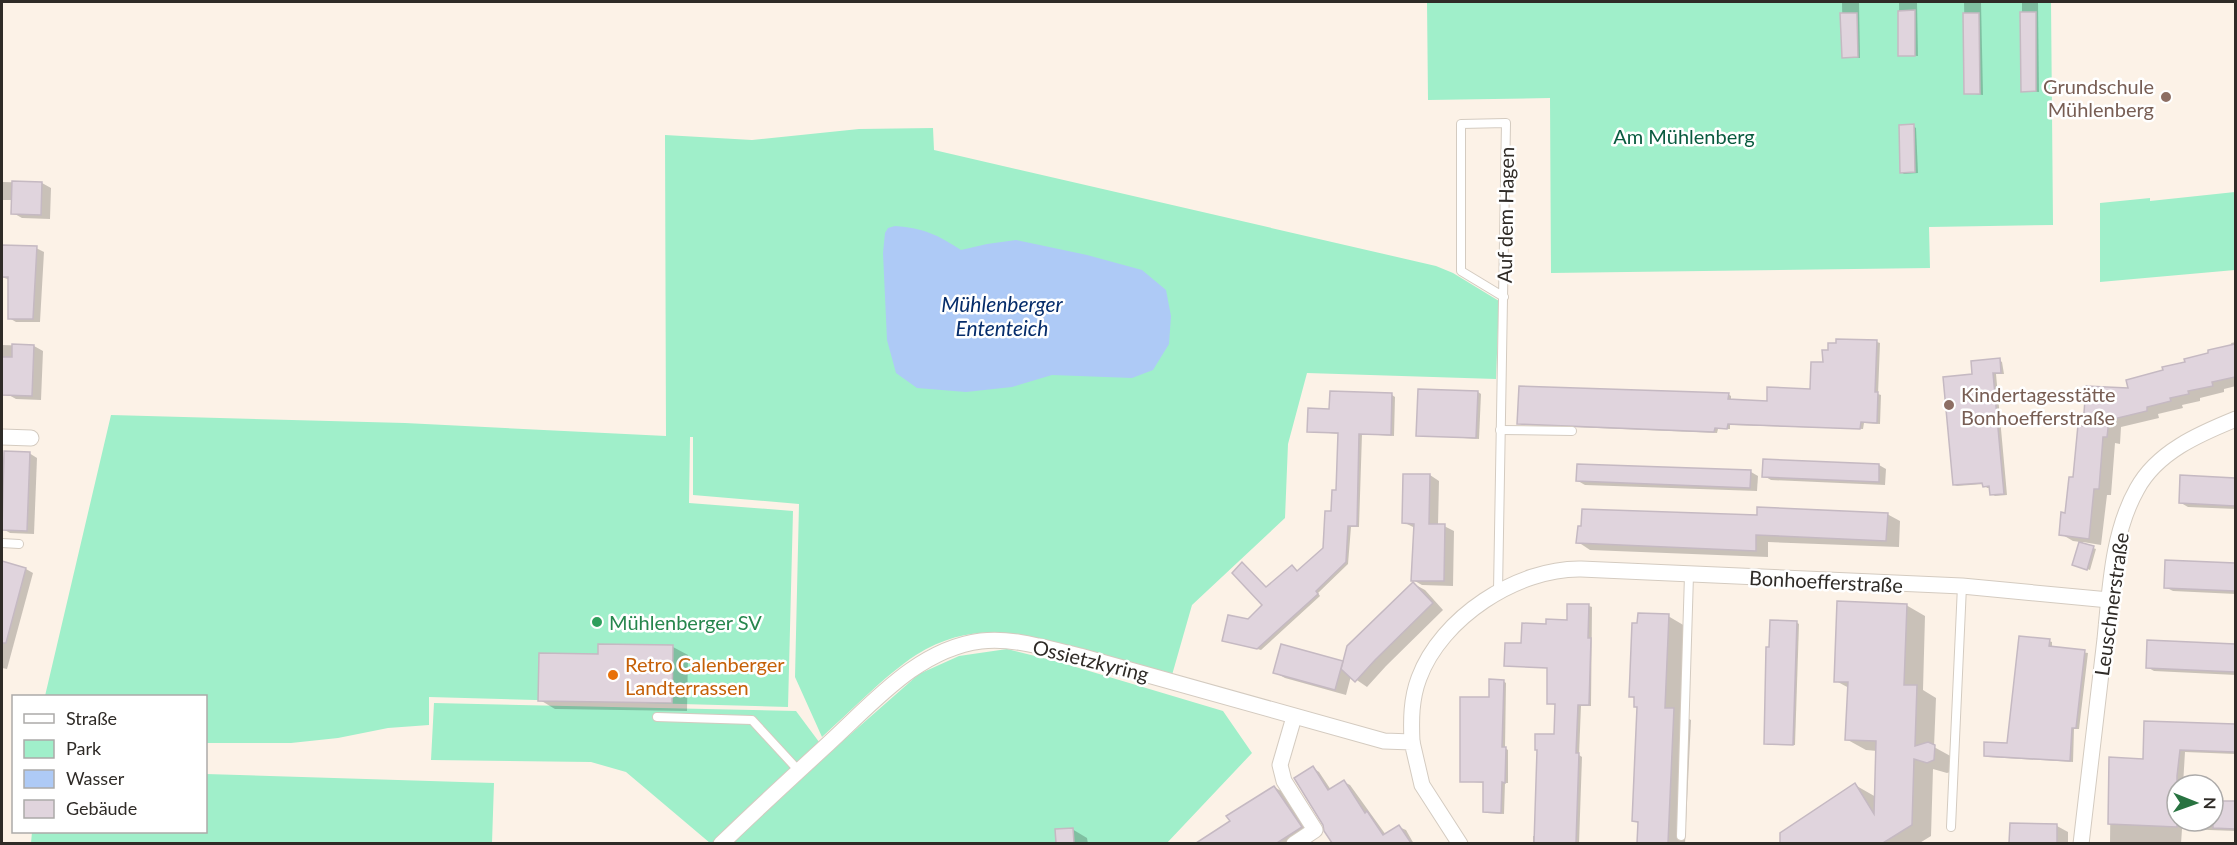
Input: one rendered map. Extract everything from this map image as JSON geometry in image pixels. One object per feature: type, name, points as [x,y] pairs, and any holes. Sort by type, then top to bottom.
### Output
[{"type":"street","name":"Leuschnerstraße","points":[[2082,843],[2109,600],[2119,534],[2137,487],[2153,468],[2176,447],[2235,419]]},
{"type":"street","points":[[2,437],[31,438]]},
{"type":"street","name":"Bonhoefferstraße","points":[[1412,742],[1412,709],[1419,678],[1431,654],[1452,628],[1498,591],[1534,575],[1570,569],[1962,586],[2109,600]]},
{"type":"street","name":"Ossietzkyring","points":[[721,843],[902,676],[941,651],[982,641],[1007,641],[1040,646],[1384,741],[1412,742]]},
{"type":"street","points":[[1294,717],[1280,765],[1284,781],[1315,830],[1294,843]]},
{"type":"street","points":[[1412,742],[1422,785],[1460,843]]},
{"type":"lane","name":"Auf dem Hagen","points":[[1498,591],[1499,443],[1504,297],[1506,123],[1461,124],[1461,271],[1504,297]]},
{"type":"lane","points":[[1500,430],[1572,431]]},
{"type":"lane","points":[[2,543],[19,544]]},
{"type":"lane","points":[[1681,836],[1689,575]]},
{"type":"lane","points":[[1951,827],[1962,586]]},
{"type":"lane","points":[[657,717],[752,720],[799,771]]},
{"type":"green space","name":"Am Mühlenberg","points":[[1427,2],[2051,2],[2053,225],[1929,227],[1930,268],[1551,273],[1550,98],[1428,100]]},
{"type":"green space","points":[[933,128],[934,150],[1436,266],[1453,273],[1499,301],[1496,379],[1307,373],[1288,444],[1285,518],[1192,605],[1172,675],[1040,639],[1020,635],[978,633],[937,644],[904,663],[822,737],[795,677],[799,504],[693,495],[693,437],[690,437],[689,503],[793,511],[788,707],[429,697],[429,725],[388,728],[338,738],[291,743],[207,743],[207,695],[45,695],[111,415],[405,423],[666,436],[665,135],[752,140],[859,129]]},
{"type":"green space","points":[[2235,192],[2235,270],[2100,282],[2100,203],[2150,198],[2150,201]]},
{"type":"green space","points":[[1007,649],[1059,662],[1223,711],[1252,753],[1166,844],[710,843],[626,772],[591,762],[431,760],[434,703],[796,711],[828,754],[919,674],[959,656]]},
{"type":"green space","points":[[207,774],[494,783],[492,843],[31,843],[32,833],[207,833]]},
{"type":"water","name":"Mühlenberger Ententeich","points":[[895,226],[930,233],[961,250],[1016,240],[1087,255],[1142,270],[1166,290],[1171,316],[1169,344],[1153,370],[1132,378],[1052,375],[1012,387],[966,392],[917,388],[896,373],[887,340],[883,253],[885,233],[888,228]]},
{"type":"building","points":[[1915,10],[1915,56],[1898,56],[1898,11]]},
{"type":"building","points":[[2020,12],[2036,12],[2036,91],[2021,92]]},
{"type":"building","points":[[1840,13],[1857,13],[1858,57],[1842,58]]},
{"type":"building","points":[[1963,13],[1979,13],[1980,94],[1964,94]]},
{"type":"building","points":[[1914,124],[1915,172],[1900,173],[1899,125]]},
{"type":"building","points":[[12,181],[42,182],[41,215],[11,214]]},
{"type":"building","points":[[2,245],[37,246],[33,319],[8,319],[8,277],[2,277]]},
{"type":"building","points":[[1836,339],[1877,340],[1875,392],[1878,392],[1877,423],[1861,422],[1860,429],[1728,424],[1727,429],[1715,428],[1714,432],[1517,424],[1519,386],[1729,393],[1728,399],[1767,401],[1767,387],[1810,389],[1811,362],[1823,362],[1822,350],[1828,350],[1828,343],[1836,343]]},
{"type":"building","points":[[12,344],[34,345],[32,396],[2,395],[2,357],[12,357]]},
{"type":"building","points":[[2235,344],[2235,377],[2212,382],[2213,386],[2188,391],[2189,394],[2147,407],[2147,411],[2109,420],[2107,437],[2103,437],[2099,489],[2094,489],[2089,539],[2059,535],[2061,512],[2065,513],[2069,477],[2073,477],[2078,425],[2083,426],[2086,386],[2128,388],[2126,380],[2163,370],[2162,367],[2185,362],[2184,359],[2208,353],[2208,350]]},
{"type":"building","points":[[2000,358],[2001,373],[1993,373],[2004,494],[1990,495],[1989,486],[1983,487],[1982,483],[1953,485],[1943,377],[1972,374],[1971,361]]},
{"type":"building","points":[[1418,389],[1478,391],[1476,438],[1416,436]]},
{"type":"building","points":[[1330,391],[1392,393],[1391,435],[1359,434],[1357,526],[1348,526],[1346,562],[1316,591],[1318,594],[1257,649],[1222,641],[1228,615],[1248,619],[1262,605],[1232,573],[1242,562],[1266,587],[1292,565],[1297,571],[1323,548],[1325,511],[1331,511],[1332,490],[1336,490],[1338,433],[1307,432],[1308,408],[1329,409]]},
{"type":"building","points":[[4,451],[30,452],[27,531],[2,530]]},
{"type":"building","points":[[1763,459],[1879,464],[1879,482],[1762,477]]},
{"type":"building","points":[[1577,464],[1751,470],[1750,488],[1576,481]]},
{"type":"building","points":[[1403,474],[1430,474],[1429,524],[1445,524],[1444,581],[1411,581],[1414,524],[1402,523]]},
{"type":"building","points":[[2180,475],[2235,478],[2235,506],[2179,503]]},
{"type":"building","points":[[1757,507],[1888,513],[1886,541],[1756,535],[1756,551],[1576,543],[1578,526],[1581,526],[1582,509],[1757,515]]},
{"type":"building","points":[[2079,542],[2094,546],[2087,570],[2072,565]]},
{"type":"building","points":[[2165,560],[2235,563],[2235,591],[2164,588]]},
{"type":"building","points":[[2,561],[26,568],[6,643],[2,643]]},
{"type":"building","points":[[1413,582],[1433,603],[1355,682],[1341,669],[1347,646]]},
{"type":"building","points":[[1837,601],[1907,604],[1904,685],[1917,685],[1915,746],[1928,742],[1935,745],[1934,760],[1927,763],[1914,759],[1912,825],[1883,843],[1780,843],[1780,833],[1855,783],[1874,814],[1876,741],[1845,740],[1848,682],[1834,682]]},
{"type":"building","points":[[1567,604],[1589,604],[1588,638],[1591,638],[1589,705],[1578,705],[1576,843],[1534,843],[1537,750],[1535,750],[1535,734],[1554,734],[1555,704],[1547,704],[1547,668],[1504,666],[1505,643],[1521,643],[1522,623],[1546,624],[1546,619],[1567,620]]},
{"type":"building","points":[[1638,613],[1669,614],[1665,708],[1674,708],[1668,843],[1637,843],[1638,822],[1632,821],[1637,707],[1634,707],[1634,697],[1629,697],[1632,623],[1637,623]]},
{"type":"building","points":[[1770,620],[1797,621],[1793,745],[1764,744],[1766,647],[1769,647]]},
{"type":"building","points":[[2019,636],[2050,639],[2049,646],[2085,650],[2076,728],[2072,728],[2070,761],[1984,756],[1984,742],[2007,743]]},
{"type":"building","points":[[2147,640],[2235,644],[2235,672],[2146,668]]},
{"type":"building","points":[[598,644],[673,645],[672,703],[538,701],[539,653],[598,654]]},
{"type":"building","points":[[1281,644],[1343,661],[1335,690],[1273,673]]},
{"type":"building","points":[[1489,679],[1504,680],[1502,747],[1506,747],[1501,813],[1483,812],[1483,782],[1460,782],[1460,697],[1489,697]]},
{"type":"building","points":[[2144,721],[2235,724],[2235,752],[2180,750],[2177,773],[2165,773],[2165,826],[2108,824],[2109,757],[2143,759]]},
{"type":"building","points":[[1313,766],[1328,790],[1344,780],[1365,813],[1367,811],[1383,835],[1399,825],[1411,843],[1332,843],[1294,778]]},
{"type":"building","points":[[1274,786],[1302,827],[1277,843],[1196,843],[1230,821],[1226,816]]},
{"type":"building","points":[[2225,801],[2235,801],[2235,829],[2225,829]]},
{"type":"building","points":[[2010,823],[2057,824],[2057,843],[2009,843]]},
{"type":"building","points":[[1073,828],[1074,843],[1056,843],[1055,829]]},
{"type":"place","name":"Grundschule Mühlenberg","points":[[2166,97]]},
{"type":"place","name":"Kindertagesstätte Bonhoefferstraße","points":[[1949,405]]},
{"type":"place","name":"Mühlenberger SV","points":[[597,622]]},
{"type":"place","name":"Retro Calenberger Landterrassen","points":[[613,675]]}]
